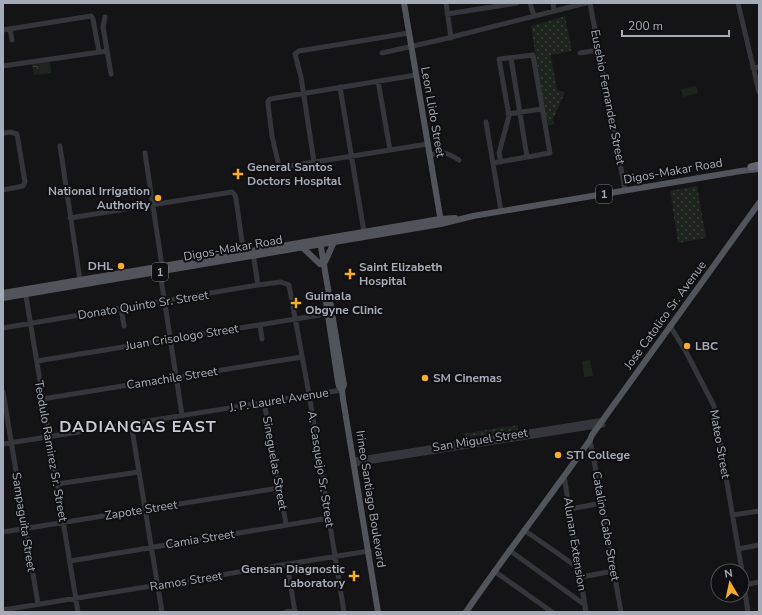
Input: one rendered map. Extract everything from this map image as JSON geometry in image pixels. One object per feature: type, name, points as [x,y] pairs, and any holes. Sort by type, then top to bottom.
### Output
[{"type":"main road","name":"Leon Llido Street","points":[[404,3],[441,222]]},
{"type":"main road","name":"Digos-Makar Road","points":[[253,253],[303,248],[318,242],[334,242],[501,211],[757,168]]},
{"type":"main road","name":"Jose Catolico Sr. Avenue","points":[[466,612],[509,550],[590,440],[594,437],[759,203]]},
{"type":"main road","name":"Jose Catolico Sr. Avenue","points":[[671,328],[759,209]]},
{"type":"main road","name":"Digos-Makar Road","points":[[3,293],[25,292],[318,242],[364,232],[441,222]]},
{"type":"main road","name":"Irineo Santiago Boulevard","points":[[318,242],[344,385],[342,390],[378,612]]},
{"type":"main road","points":[[303,248],[322,264],[334,242]]},
{"type":"main road","name":"Digos-Makar Road","points":[[3,298],[80,280],[161,269]]},
{"type":"street","points":[[446,3],[451,38]]},
{"type":"street","points":[[447,14],[518,3]]},
{"type":"street","points":[[530,3],[534,16]]},
{"type":"street","points":[[552,3],[554,11]]},
{"type":"street","points":[[382,53],[451,38],[586,3]]},
{"type":"street","name":"Eusebio Fernandez Street","points":[[590,3],[625,190]]},
{"type":"street","points":[[738,3],[759,92]]},
{"type":"street","points":[[3,30],[92,16],[99,52]]},
{"type":"street","points":[[105,17],[103,24],[111,74]]},
{"type":"street","points":[[10,29],[12,40]]},
{"type":"street","points":[[314,162],[299,70],[295,57],[296,52],[409,33]]},
{"type":"street","points":[[580,53],[599,50]]},
{"type":"street","points":[[3,66],[107,51]]},
{"type":"street","points":[[493,163],[501,162],[527,157],[550,154],[533,55],[499,59],[508,114],[508,121],[499,153],[501,162]]},
{"type":"street","points":[[511,58],[527,157]]},
{"type":"street","points":[[753,68],[759,67]]},
{"type":"street","points":[[416,75],[274,98],[269,101],[268,104],[272,136],[276,157],[281,166],[286,167],[428,144]]},
{"type":"street","points":[[378,81],[390,150]]},
{"type":"street","points":[[340,87],[364,232]]},
{"type":"street","points":[[508,114],[542,108]]},
{"type":"street","points":[[486,122],[501,211]]},
{"type":"street","points":[[3,133],[10,132],[17,134],[25,182],[23,186],[3,190]]},
{"type":"street","points":[[60,146],[80,280]]},
{"type":"street","points":[[145,153],[164,301],[182,415]]},
{"type":"street","points":[[430,155],[444,153],[449,154],[459,160]]},
{"type":"street","points":[[491,154],[499,153]]},
{"type":"street","points":[[70,218],[232,192],[236,199],[244,255]]},
{"type":"street","points":[[253,253],[258,285]]},
{"type":"street","name":"Donato Quinto Sr. Street","points":[[3,328],[258,285],[284,282]]},
{"type":"street","name":"A. Casquejo Sr. Street","points":[[284,282],[289,285],[290,288],[296,319],[344,612]]},
{"type":"street","name":"Teodulo Ramirez Sr. Street","points":[[25,292],[78,612]]},
{"type":"street","points":[[122,308],[124,326]]},
{"type":"street","name":"Juan Crisologo Street","points":[[36,361],[330,313]]},
{"type":"street","points":[[260,325],[262,339]]},
{"type":"street","name":"Mateo Street","points":[[671,328],[685,350],[714,406],[740,563]]},
{"type":"street","name":"Camachile Street","points":[[42,399],[302,357]]},
{"type":"street","name":"J. P. Laurel Avenue","points":[[3,444],[309,394],[342,390]]},
{"type":"street","name":"Sampaguita Street","points":[[3,392],[38,604]]},
{"type":"street","name":"Sineguelas Street","points":[[264,402],[286,524]]},
{"type":"street","points":[[131,423],[162,612]]},
{"type":"street","name":"San Miguel Street","points":[[354,462],[603,423]]},
{"type":"street","name":"Catalino Cabe Street","points":[[590,440],[621,612]]},
{"type":"street","points":[[57,484],[139,472]]},
{"type":"street","name":"Alunan Extension","points":[[564,476],[586,612]]},
{"type":"street","name":"Zapote Street","points":[[3,532],[279,488]]},
{"type":"street","points":[[570,509],[602,503]]},
{"type":"street","points":[[732,515],[759,511]]},
{"type":"street","name":"Camia Street","points":[[70,561],[329,518]]},
{"type":"street","points":[[524,530],[580,569]]},
{"type":"street","points":[[738,549],[759,545]]},
{"type":"street","points":[[509,550],[585,605]]},
{"type":"street","name":"Ramos Street","points":[[3,610],[368,551]]},
{"type":"street","points":[[286,612],[295,611],[287,564]]},
{"type":"street","points":[[494,571],[544,610],[552,612]]},
{"type":"street","points":[[581,577],[614,571]]},
{"type":"green space","points":[[565,16],[572,51],[551,55],[557,90],[565,92],[553,119],[554,124],[547,126],[531,26]]},
{"type":"green space","points":[[50,62],[51,73],[34,75],[32,64]]},
{"type":"green space","points":[[696,86],[698,93],[683,97],[681,89]]},
{"type":"green space","points":[[697,186],[706,238],[678,243],[670,191]]},
{"type":"green space","points":[[590,360],[593,376],[584,377],[582,361]]},
{"type":"green space","points":[[518,425],[518,430],[471,437],[462,434]]},
{"type":"place","name":"General Santos Doctors Hospital","points":[[238,174]]},
{"type":"place","name":"National Irrigation Authority","points":[[158,198]]},
{"type":"place","name":"DHL","points":[[121,266]]},
{"type":"place","name":"Saint Elizabeth Hospital","points":[[350,274]]},
{"type":"place","name":"Guimala Obgyne Clinic","points":[[296,303]]},
{"type":"place","name":"LBC","points":[[687,346]]},
{"type":"place","name":"SM Cinemas","points":[[425,378]]},
{"type":"place","name":"STI College","points":[[558,455]]},
{"type":"place","name":"Gensan Diagnostic Laboratory","points":[[354,576]]},
{"type":"district","name":"DADIANGAS EAST","points":[[138,427]]}]
